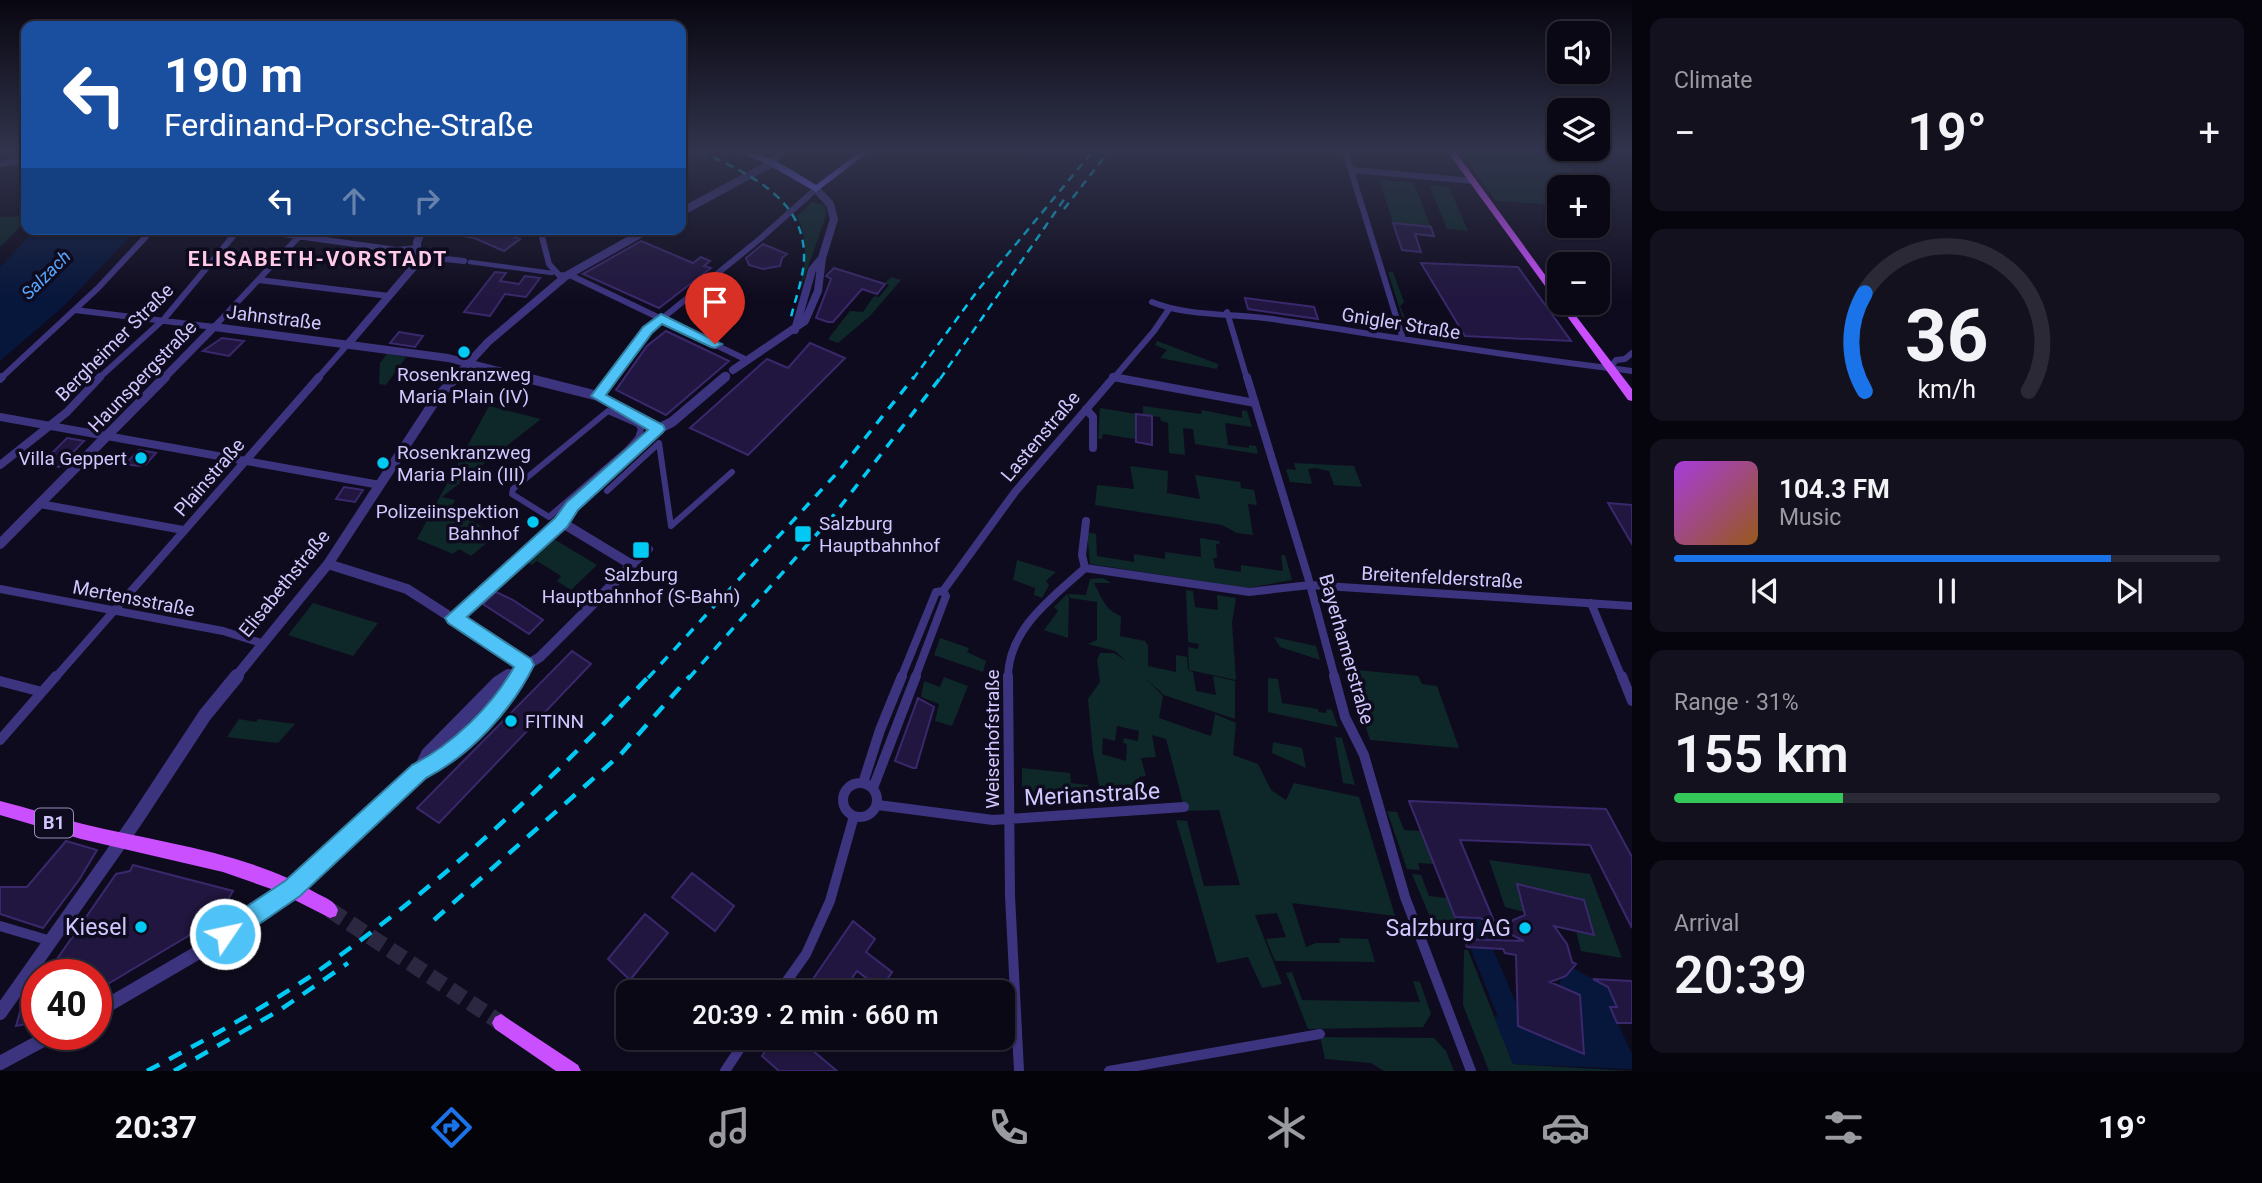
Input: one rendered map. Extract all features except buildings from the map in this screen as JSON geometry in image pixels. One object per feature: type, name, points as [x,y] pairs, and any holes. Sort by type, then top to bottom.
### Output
[{"type":"main road","points":[[1487,201],[1547,283]]},
{"type":"main road","points":[[1570,315],[1632,397]]},
{"type":"main road","name":"B1","points":[[0,808],[194,857],[292,888],[330,910]]},
{"type":"main road","points":[[501,1023],[572,1071]]},
{"type":"street","points":[[686,209],[701,201]]},
{"type":"street","points":[[598,396],[648,330],[803,201]]},
{"type":"street","points":[[454,618],[561,522],[572,506],[658,429],[672,422],[729,373],[795,330],[811,312],[823,270],[822,258],[834,219],[829,202],[816,201]]},
{"type":"street","points":[[1361,201],[1403,339]]},
{"type":"street","points":[[0,379],[75,310],[147,235]]},
{"type":"street","name":"Bergheimer Straße","points":[[0,465],[51,426],[117,359],[164,319],[234,235]]},
{"type":"street","points":[[288,235],[552,273]]},
{"type":"street","name":"Plainstraße","points":[[0,740],[417,263],[418,235]]},
{"type":"street","points":[[542,235],[550,266],[559,275],[566,275],[747,360]]},
{"type":"street","name":"Elisabethstraße","points":[[0,1013],[205,715],[328,564],[433,403],[467,364],[566,275],[638,235]]},
{"type":"street","name":"Haunspergstraße","points":[[0,544],[302,237]]},
{"type":"street","points":[[259,280],[389,296]]},
{"type":"street","name":"Gnigler Straße","points":[[1152,302],[1169,309],[1227,312],[1597,369],[1632,370]]},
{"type":"street","name":"Lastenstraße","points":[[854,816],[844,808],[843,797],[852,785],[868,786],[946,596],[943,591],[1002,510],[1154,331],[1169,309]]},
{"type":"street","name":"Jahnstraße","points":[[75,310],[164,319],[448,358],[598,396],[658,429]]},
{"type":"street","name":"Bayerhamerstraße","points":[[1227,312],[1310,585],[1345,717],[1364,755],[1405,897],[1471,1071]]},
{"type":"street","points":[[1610,368],[1616,360],[1625,359],[1632,353]]},
{"type":"street","points":[[1625,359],[1632,370]]},
{"type":"street","points":[[1113,377],[1255,403]]},
{"type":"street","points":[[1086,409],[1093,417],[1093,448]]},
{"type":"street","points":[[608,411],[638,424],[642,429],[627,450],[549,517],[513,494],[513,489],[608,411]]},
{"type":"street","points":[[0,417],[380,485]]},
{"type":"street","points":[[607,491],[659,443],[671,526],[732,472]]},
{"type":"street","points":[[40,504],[183,530]]},
{"type":"street","points":[[1085,568],[1082,555],[1086,521]]},
{"type":"street","points":[[561,522],[632,565]]},
{"type":"street","points":[[112,1003],[204,949],[292,888],[419,772],[441,761],[457,747],[510,691],[525,665],[540,657],[649,549]]},
{"type":"street","points":[[328,564],[407,589],[525,665]]},
{"type":"street","name":"Breitenfelderstraße","points":[[1085,568],[1249,592],[1310,585],[1632,606]]},
{"type":"street","name":"Weiserhofstraße","points":[[1018,1071],[1012,958],[1009,657],[1020,636],[1044,607],[1085,568]]},
{"type":"street","name":"Mertensstraße","points":[[0,589],[223,631],[261,643]]},
{"type":"street","points":[[1591,603],[1631,697]]},
{"type":"street","points":[[0,681],[42,692]]},
{"type":"street","points":[[788,980],[806,954],[830,901],[854,816],[871,814],[878,805],[876,793],[868,786]]},
{"type":"street","name":"Merianstraße","points":[[878,805],[993,820],[1184,807]]},
{"type":"street","points":[[0,926],[51,941]]},
{"type":"street","points":[[1109,1071],[1320,1034]]},
{"type":"street","points":[[0,1063],[24,1050]]},
{"type":"street","points":[[724,1071],[739,1050]]},
{"type":"green space","points":[[1386,201],[1421,201],[1431,227],[1393,223]]},
{"type":"green space","points":[[1436,201],[1455,201],[1468,231],[1447,229]]},
{"type":"green space","points":[[1496,201],[1496,201],[1547,201],[1547,204]]},
{"type":"green space","points":[[812,202],[824,205],[827,213],[799,293],[805,245],[797,216]]},
{"type":"green space","points":[[21,216],[21,226],[0,247],[0,217]]},
{"type":"green space","points":[[1388,272],[1393,272],[1404,302],[1400,306],[1406,321],[1419,327],[1421,332],[1440,333],[1442,339],[1416,335],[1406,329]]},
{"type":"green space","points":[[891,277],[901,280],[870,316],[838,343],[828,339],[850,311],[863,312],[874,296],[879,297],[889,285],[885,283]]},
{"type":"green space","points":[[1157,341],[1218,364],[1217,369],[1160,358],[1167,350],[1155,345]]},
{"type":"green space","points":[[387,354],[406,357],[386,385],[379,384],[380,363]]},
{"type":"green space","points":[[489,406],[541,419],[442,497],[455,500],[451,508],[496,535],[471,556],[459,549],[453,554],[417,539]]},
{"type":"green space","points":[[1143,406],[1201,414],[1202,410],[1242,418],[1242,410],[1247,411],[1252,427],[1225,423],[1228,445],[1249,448],[1249,445],[1256,446],[1258,454],[1195,444],[1193,429],[1183,428],[1185,455],[1169,453],[1168,423],[1161,421],[1160,417],[1143,415]]},
{"type":"green space","points":[[1100,408],[1136,414],[1135,439],[1103,434],[1102,439],[1098,439]]},
{"type":"green space","points":[[1294,463],[1354,466],[1362,487],[1334,485],[1329,471],[1315,468],[1308,469],[1312,484],[1290,482],[1286,469],[1296,470]]},
{"type":"green space","points":[[1130,466],[1168,471],[1167,493],[1200,499],[1195,475],[1240,482],[1241,488],[1254,490],[1257,505],[1248,504],[1253,535],[1237,533],[1222,525],[1095,505],[1097,485],[1134,489]]},
{"type":"green space","points":[[1087,532],[1096,534],[1097,556],[1134,562],[1134,554],[1165,559],[1165,552],[1201,557],[1200,538],[1219,541],[1220,544],[1216,544],[1217,558],[1213,558],[1215,568],[1241,572],[1241,565],[1283,571],[1281,555],[1285,555],[1292,580],[1248,588],[1090,564]]},
{"type":"green space","points":[[552,538],[597,565],[571,590],[557,581],[561,576],[537,561],[532,565],[526,562]]},
{"type":"green space","points":[[1017,560],[1056,572],[1046,581],[1049,585],[1042,598],[1034,595],[1035,588],[1013,580]]},
{"type":"green space","points":[[1103,578],[1111,583],[1094,583],[1108,607],[1121,616],[1120,636],[1145,641],[1148,646],[1148,666],[1176,672],[1176,655],[1187,657],[1188,670],[1193,672],[1196,691],[1216,695],[1213,676],[1235,681],[1235,719],[1164,695],[1145,678],[1163,696],[1159,718],[1211,736],[1215,714],[1236,723],[1233,755],[1258,764],[1271,790],[1286,800],[1294,783],[1359,797],[1395,916],[1292,903],[1306,947],[1316,943],[1340,943],[1339,938],[1368,939],[1375,962],[1275,961],[1266,939],[1286,937],[1277,913],[1255,915],[1282,984],[1262,988],[1248,957],[1217,963],[1176,820],[1187,821],[1204,886],[1240,885],[1219,810],[1185,811],[1166,739],[1152,735],[1156,757],[1141,758],[1146,776],[1139,777],[1137,800],[1102,801],[1093,753],[1088,699],[1100,682],[1097,660],[1100,653],[1114,653],[1126,661],[1115,651],[1088,644],[1097,640],[1097,602],[1070,598],[1068,594],[1086,595],[1090,579]],"holes":[[[1117,726],[1139,731],[1138,741],[1124,738],[1123,743],[1127,744],[1126,761],[1102,754],[1103,738],[1115,741]]]},
{"type":"green space","points":[[1186,590],[1193,591],[1195,607],[1218,610],[1217,595],[1236,598],[1232,623],[1236,680],[1189,670],[1188,647],[1198,649],[1199,644],[1188,642]]},
{"type":"green space","points":[[1067,594],[1068,638],[1044,630],[1058,611],[1054,607]]},
{"type":"green space","points":[[313,603],[378,623],[353,656],[288,635]]},
{"type":"green space","points":[[1274,637],[1316,646],[1320,660],[1280,647]]},
{"type":"green space","points":[[940,638],[969,648],[967,652],[986,661],[983,672],[934,655]]},
{"type":"green space","points":[[1347,669],[1418,676],[1422,684],[1437,686],[1459,748],[1370,740]]},
{"type":"green space","points":[[944,677],[968,686],[952,726],[935,721],[939,704],[921,697],[924,681],[940,687]]},
{"type":"green space","points":[[1268,678],[1278,679],[1282,703],[1318,709],[1319,712],[1327,713],[1326,709],[1332,710],[1338,727],[1268,712]]},
{"type":"green space","points":[[239,719],[295,724],[278,743],[227,737]]},
{"type":"green space","points":[[1335,737],[1342,738],[1355,785],[1343,783]]},
{"type":"green space","points":[[1273,742],[1302,748],[1306,768],[1272,753]]},
{"type":"green space","points":[[1022,768],[1070,773],[1071,783],[1088,785],[1099,799],[1034,799],[1022,790]]},
{"type":"green space","points":[[1387,811],[1397,812],[1404,830],[1421,831],[1434,864],[1418,863],[1420,870],[1407,869]]},
{"type":"green space","points":[[1489,860],[1590,874],[1622,958],[1581,951],[1576,931],[1594,935],[1583,900],[1517,884],[1524,912],[1505,907]]},
{"type":"green space","points":[[1412,874],[1421,875],[1429,896],[1447,898],[1462,935],[1437,934]]},
{"type":"green space","points":[[1464,950],[1468,950],[1513,1064],[1632,1071],[1489,1071],[1463,1005]]},
{"type":"green space","points":[[1292,972],[1302,1000],[1420,1002],[1413,981],[1420,982],[1431,1014],[1423,1027],[1308,1029],[1286,973]]},
{"type":"green space","points":[[1320,1037],[1434,1038],[1446,1051],[1454,1071],[1384,1071],[1371,1063],[1325,1059]]},
{"type":"water","name":"Salzach","points":[[30,235],[131,235],[63,307],[0,361],[0,267]]},
{"type":"water","points":[[1458,917],[1480,918],[1518,1008],[1584,1053],[1580,995],[1559,986],[1561,978],[1566,976],[1571,967],[1608,987],[1623,1019],[1610,1007],[1632,1054],[1632,1069],[1513,1064],[1494,1017],[1498,1017]]},
{"type":"tunnel","points":[[330,910],[501,1023]]},
{"type":"railway","points":[[782,201],[801,233],[804,253],[802,277],[791,317]]},
{"type":"railway","points":[[913,379],[978,290],[1052,201]]},
{"type":"railway","points":[[940,379],[1063,201]]},
{"type":"railway","points":[[1064,209],[1070,201]]},
{"type":"railway","points":[[648,678],[837,473],[914,377]]},
{"type":"railway","points":[[689,678],[833,516],[941,377]]},
{"type":"railway","points":[[147,1071],[288,991],[400,910],[529,798],[649,676]]},
{"type":"railway","points":[[434,920],[621,754],[690,676]]},
{"type":"railway","points":[[174,1071],[280,1010],[348,963]]},
{"type":"place","name":"Rosenkranzweg Maria Plain (IV)","points":[[464,352]]},
{"type":"place","name":"Villa Geppert","points":[[141,458]]},
{"type":"place","name":"Rosenkranzweg Maria Plain (III)","points":[[383,463]]},
{"type":"place","name":"Polizeiinspektion Bahnhof","points":[[533,522]]},
{"type":"place","name":"Salzburg Hauptbahnhof","points":[[803,534]]},
{"type":"place","name":"Salzburg Hauptbahnhof (S-Bahn)","points":[[641,550]]},
{"type":"place","name":"FITINN","points":[[511,721]]},
{"type":"place","name":"Kiesel","points":[[141,927]]},
{"type":"place","name":"Salzburg AG","points":[[1525,928]]},
{"type":"district","name":"ELISABETH-VORSTADT","points":[[318,259]]},
{"type":"route","points":[[225,934],[292,888],[419,772],[441,761],[510,691],[525,665],[454,618],[561,522],[572,506],[658,429],[598,396],[648,330],[661,318],[715,344]]}]
